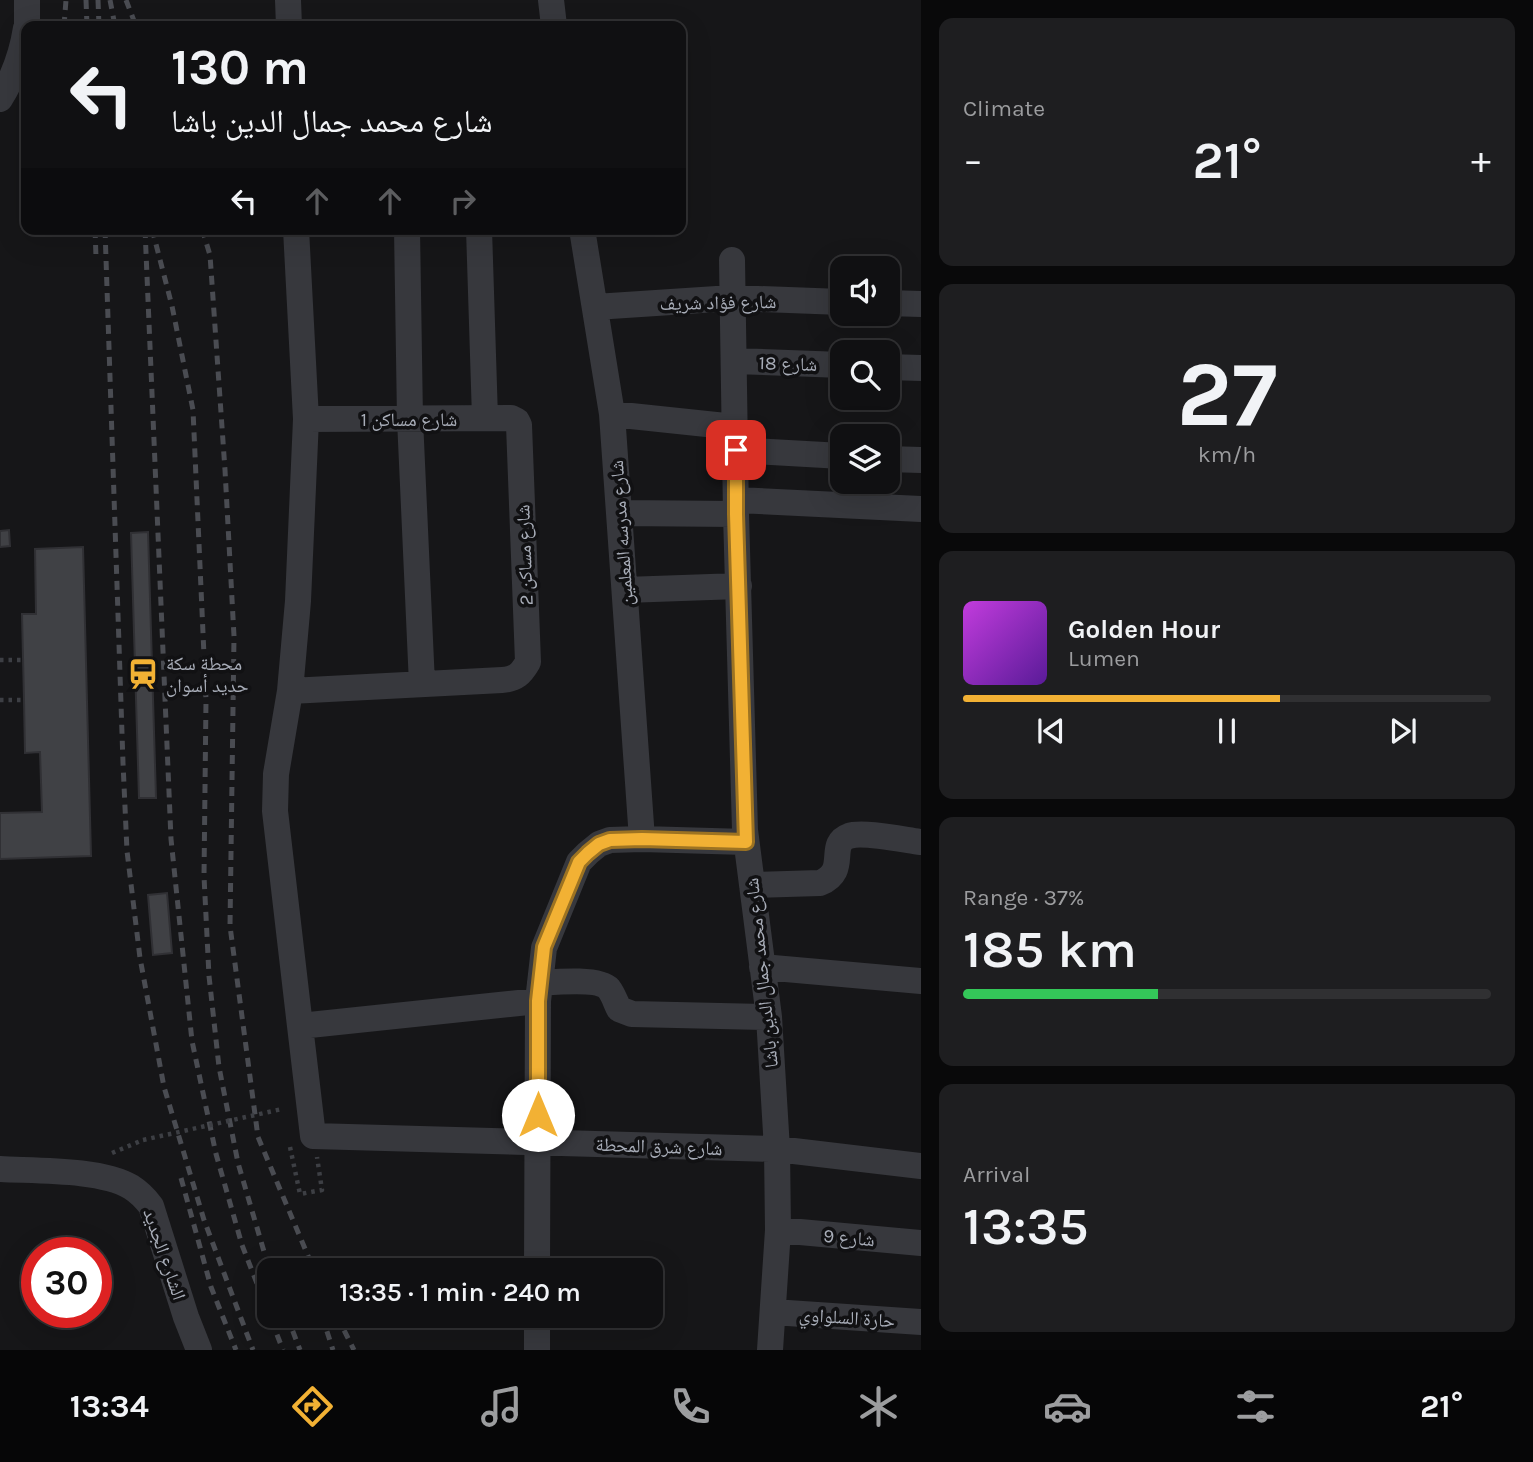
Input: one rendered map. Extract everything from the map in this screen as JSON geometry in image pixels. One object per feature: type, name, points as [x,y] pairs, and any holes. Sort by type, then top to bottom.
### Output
[{"type":"street","points":[[26,21],[27,0]]},
{"type":"street","points":[[288,0],[289,21]]},
{"type":"street","points":[[551,0],[553,21]]},
{"type":"street","points":[[0,99],[21,52]]},
{"type":"street","points":[[296,235],[306,419],[298,601],[290,691],[276,774],[275,811],[300,1026],[302,1140]]},
{"type":"street","points":[[290,691],[422,684],[410,419],[407,235]]},
{"type":"street","points":[[479,235],[485,418]]},
{"type":"street","name":"شارع مدرسه المعلمين","points":[[583,235],[612,414],[642,839]]},
{"type":"street","name":"شارع محمد جمال الدين باشا","points":[[732,260],[746,842],[769,1017],[777,1149],[778,1230],[770,1350]]},
{"type":"street","name":"شارع فؤاد شريف","points":[[595,307],[732,298],[830,302]]},
{"type":"street","points":[[900,303],[920,304]]},
{"type":"street","name":"شارع 18","points":[[734,361],[830,365]]},
{"type":"street","points":[[900,367],[920,368]]},
{"type":"street","points":[[612,414],[736,439],[830,454]]},
{"type":"street","name":"شارع مساكن 1","points":[[306,419],[512,418]]},
{"type":"street","name":"شارع مساكن 2","points":[[422,684],[513,679],[523,672],[528,662],[519,425],[512,418]]},
{"type":"street","points":[[900,459],[920,460]]},
{"type":"street","points":[[620,513],[737,507],[920,509]]},
{"type":"street","points":[[625,590],[739,586]]},
{"type":"street","points":[[752,885],[820,883],[827,880],[837,868],[837,849],[843,839],[850,835],[920,842]]},
{"type":"street","points":[[537,1258],[539,992],[544,947],[579,862],[599,844],[610,840],[746,842]]},
{"type":"street","points":[[762,967],[920,981]]},
{"type":"street","points":[[300,1026],[592,982],[605,985],[611,990],[620,1009],[632,1014],[769,1017]]},
{"type":"street","name":"شارع شرق المحطة","points":[[302,1140],[538,1142],[777,1149],[920,1166]]},
{"type":"street","name":"الشارع الجديد","points":[[0,1169],[75,1172],[106,1168],[143,1196],[151,1206],[199,1350]]},
{"type":"street","name":"شارع 9","points":[[778,1230],[920,1243]]},
{"type":"street","name":"حارة السلواوي","points":[[773,1312],[920,1322]]},
{"type":"street","points":[[537,1328],[537,1350]]},
{"type":"path","points":[[0,660],[23,660]]},
{"type":"path","points":[[0,700],[24,700]]},
{"type":"path","points":[[106,1168],[143,1140],[282,1109],[285,1121]]},
{"type":"path","points":[[302,1140],[321,1190],[300,1194],[302,1140]]},
{"type":"building","points":[[9,530],[10,546],[0,547],[0,531]]},
{"type":"building","points":[[148,532],[156,798],[139,798],[131,533]]},
{"type":"building","points":[[83,547],[91,856],[0,859],[0,813],[42,812],[40,752],[25,753],[22,614],[36,614],[35,549]]},
{"type":"building","points":[[167,893],[172,953],[153,955],[148,895]]},
{"type":"railway","points":[[64,21],[66,0]]},
{"type":"railway","points":[[86,0],[87,21]]},
{"type":"railway","points":[[98,0],[99,21]]},
{"type":"railway","points":[[110,0],[114,21]]},
{"type":"railway","points":[[126,0],[134,21]]},
{"type":"railway","points":[[95,235],[96,257]]},
{"type":"railway","points":[[105,235],[127,851],[140,958],[164,1087],[204,1220],[253,1350]]},
{"type":"railway","points":[[145,235],[171,839],[192,1041],[216,1154],[242,1245],[283,1350]]},
{"type":"railway","points":[[154,235],[172,306],[193,410],[206,700],[204,876],[209,976],[219,1067],[238,1163],[266,1258]]},
{"type":"railway","points":[[204,235],[210,255],[234,636],[230,926],[258,1137],[309,1258]]},
{"type":"railway","points":[[181,1178],[211,1287],[236,1350]]},
{"type":"railway","points":[[292,1328],[300,1350]]},
{"type":"railway","points":[[326,1328],[333,1350]]},
{"type":"railway","points":[[343,1328],[354,1350]]},
{"type":"place","name":"محطة سكة حديد أسوان","points":[[143,674]]},
{"type":"route","points":[[538,1115],[538,1001],[544,947],[579,862],[599,844],[610,840],[746,842],[736,450]]}]
